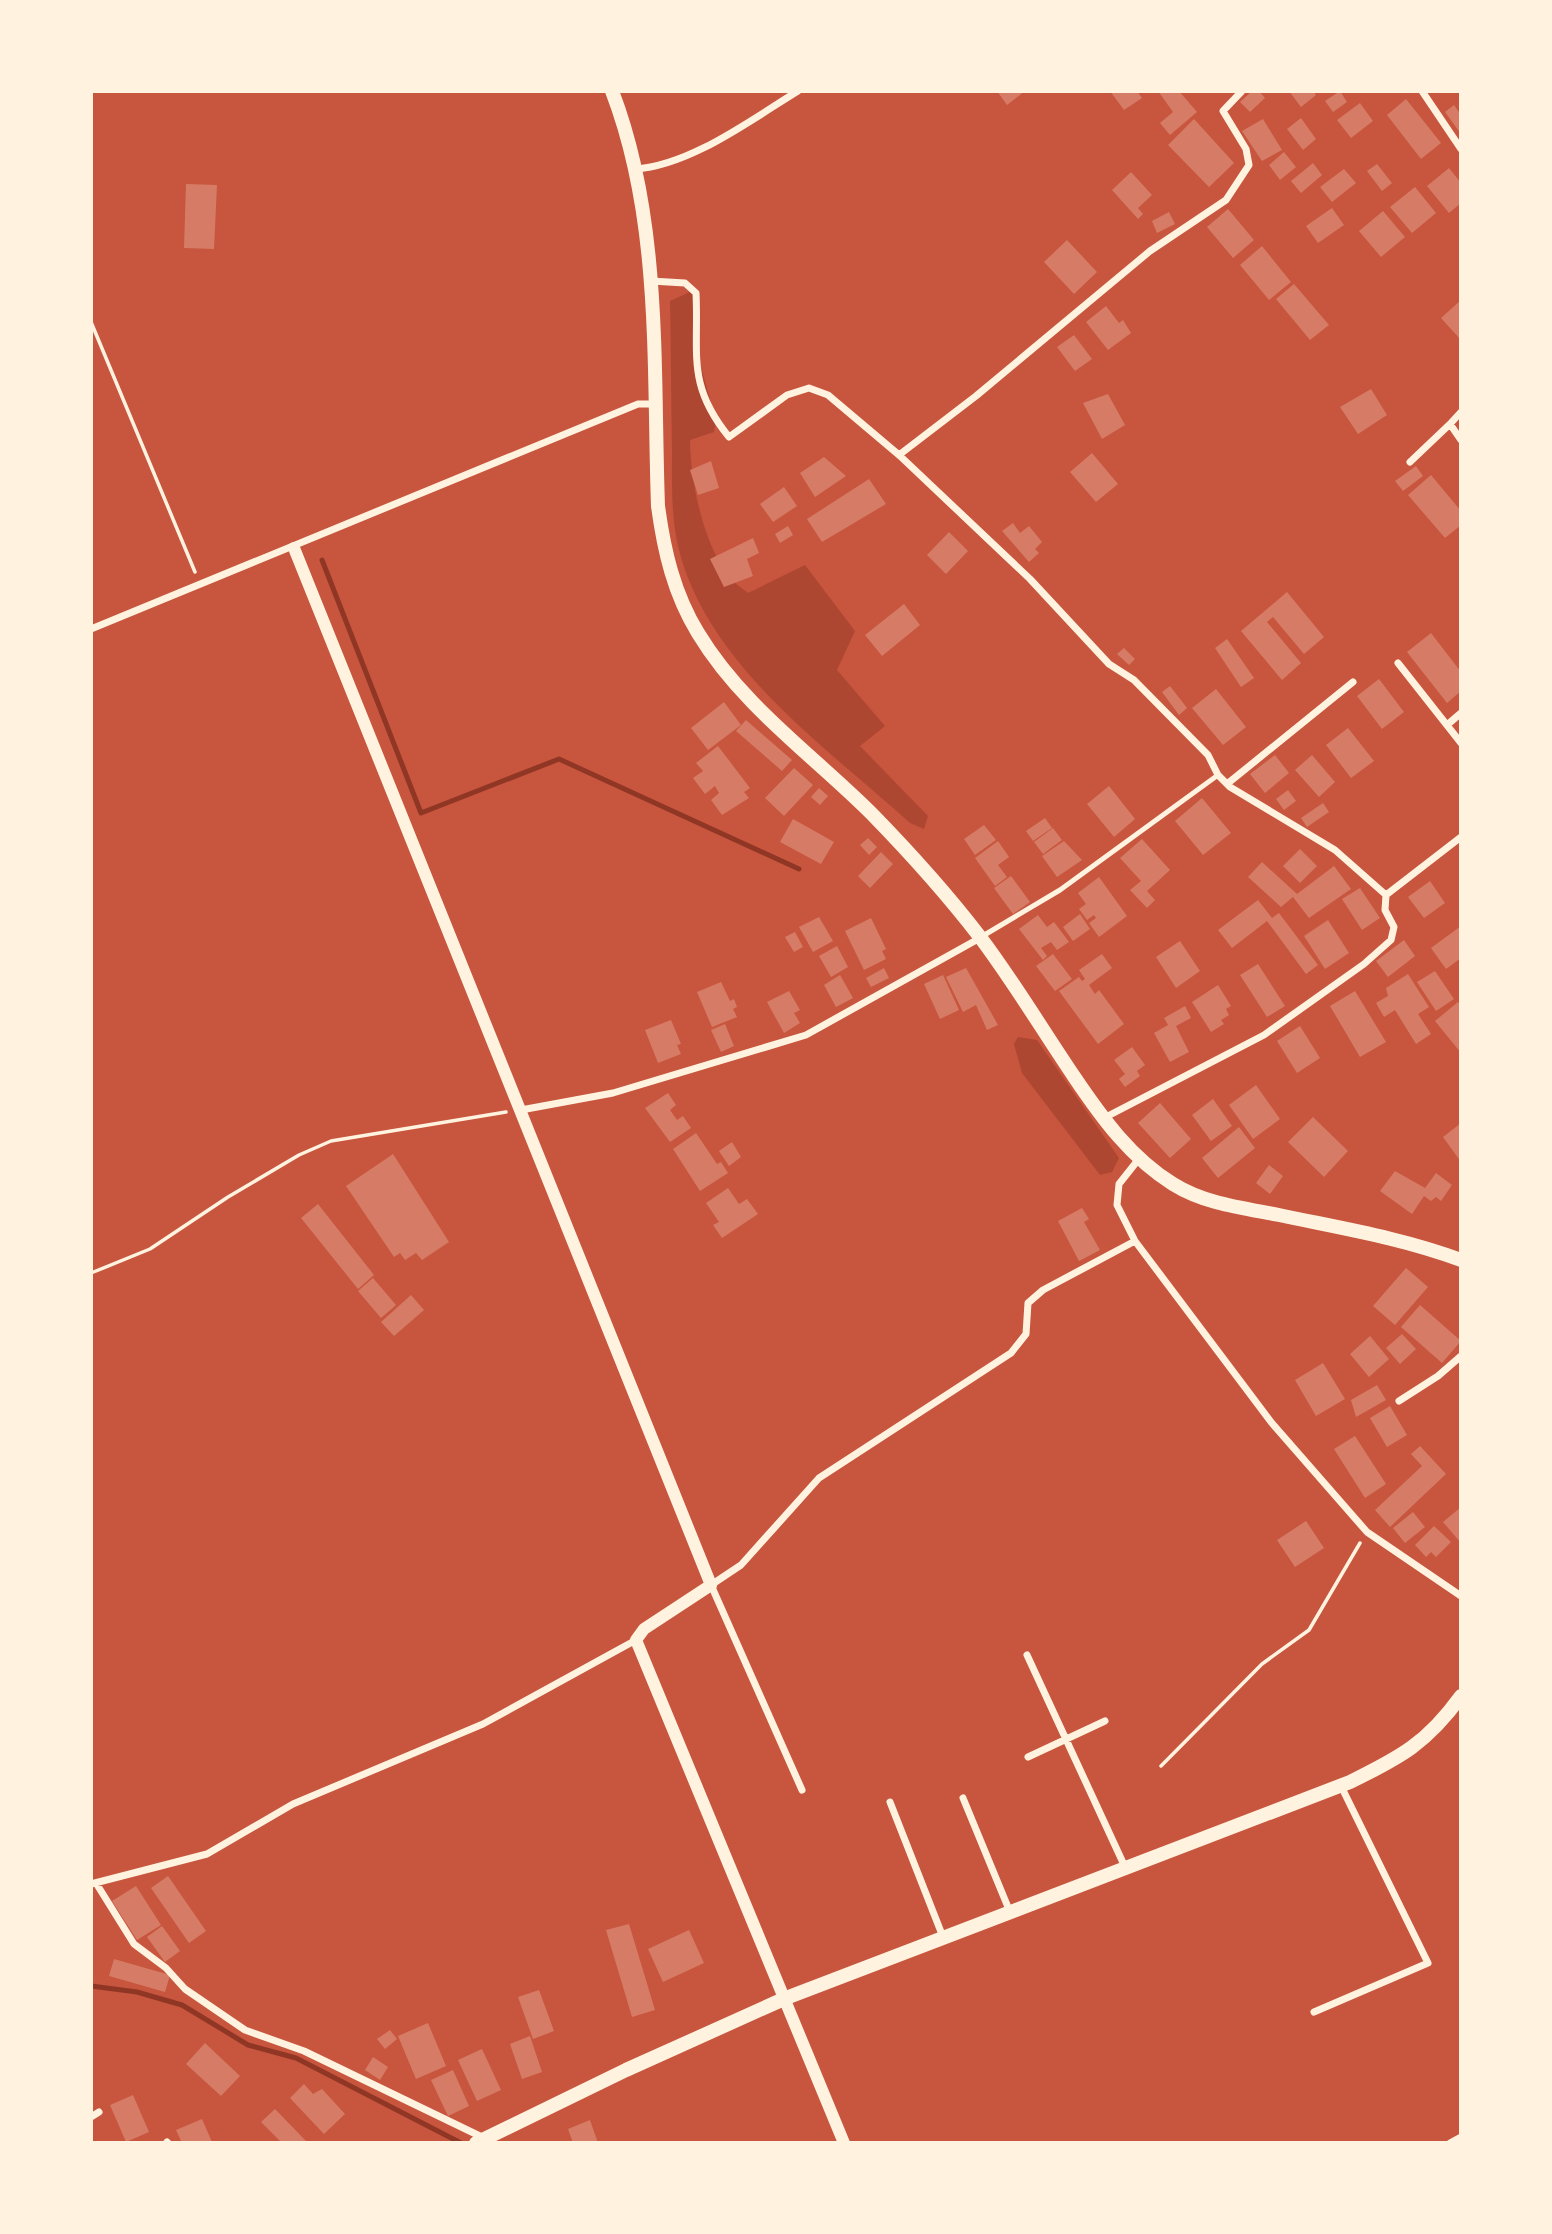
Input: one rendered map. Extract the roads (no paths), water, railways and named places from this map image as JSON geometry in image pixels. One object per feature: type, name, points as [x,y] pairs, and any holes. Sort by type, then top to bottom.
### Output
[{"type":"main road","points":[[612,91],[635,169],[650,281],[658,506],[662,542],[677,595],[698,635],[730,677],[793,743],[869,812],[928,873],[980,938],[1104,1118],[1138,1160],[1175,1186],[1213,1202],[1396,1239],[1461,1260]]},
{"type":"main road","points":[[481,2141],[626,2070],[786,1998],[1340,1786],[1392,1762],[1423,1742],[1461,1696]]},
{"type":"street","points":[[635,169],[654,168],[713,142],[798,91]]},
{"type":"street","points":[[898,454],[976,396],[1150,251],[1226,200],[1249,165],[1246,149],[1223,111],[1242,91]]},
{"type":"street","points":[[1422,91],[1461,149]]},
{"type":"street","points":[[650,281],[685,283],[695,293],[697,323],[694,351],[700,387],[714,418],[729,437],[787,395],[809,388],[828,395],[898,454],[1030,579],[1109,664],[1134,680],[1208,755],[1218,775],[1227,784],[1302,833],[1335,850],[1386,895]]},
{"type":"street","points":[[91,629],[294,548],[638,404],[654,404]]},
{"type":"street","points":[[1410,462],[1461,412]]},
{"type":"street","points":[[1450,424],[1461,440]]},
{"type":"street","points":[[294,548],[711,1585],[802,1790]]},
{"type":"street","points":[[1398,663],[1461,743]]},
{"type":"street","points":[[1227,784],[1353,682]]},
{"type":"street","points":[[1447,725],[1461,713]]},
{"type":"street","points":[[1104,1118],[1264,1035],[1364,964],[1391,940],[1394,927],[1385,911],[1386,895],[1461,837]]},
{"type":"street","points":[[521,1110],[613,1093],[806,1035],[980,938]]},
{"type":"street","points":[[1138,1160],[1119,1184],[1118,1205],[1135,1241],[1270,1422],[1367,1532],[1461,1596]]},
{"type":"street","points":[[481,2141],[304,2051],[245,2030],[185,1989],[166,1968],[134,1944],[94,1884],[207,1854],[293,1804],[483,1724],[636,1640],[643,1629],[741,1565],[819,1478],[1011,1353],[1026,1334],[1028,1303],[1043,1290],[1135,1241]]},
{"type":"street","points":[[1399,1401],[1438,1376],[1461,1356]]},
{"type":"street","points":[[636,1640],[844,2143]]},
{"type":"street","points":[[1027,1655],[1126,1868]]},
{"type":"street","points":[[1028,1757],[1105,1721]]},
{"type":"street","points":[[1314,2012],[1428,1963],[1340,1786]]},
{"type":"street","points":[[963,1798],[1010,1912]]},
{"type":"street","points":[[890,1802],[943,1937]]},
{"type":"street","points":[[1450,2143],[1461,2137]]},
{"type":"lane","points":[[980,938],[1060,890],[1218,775]]},
{"type":"waterway","points":[[322,560],[421,813],[559,759],[799,869]]},
{"type":"waterway","points":[[91,1986],[137,1992],[182,2005],[248,2045],[296,2058],[461,2143]]}]
